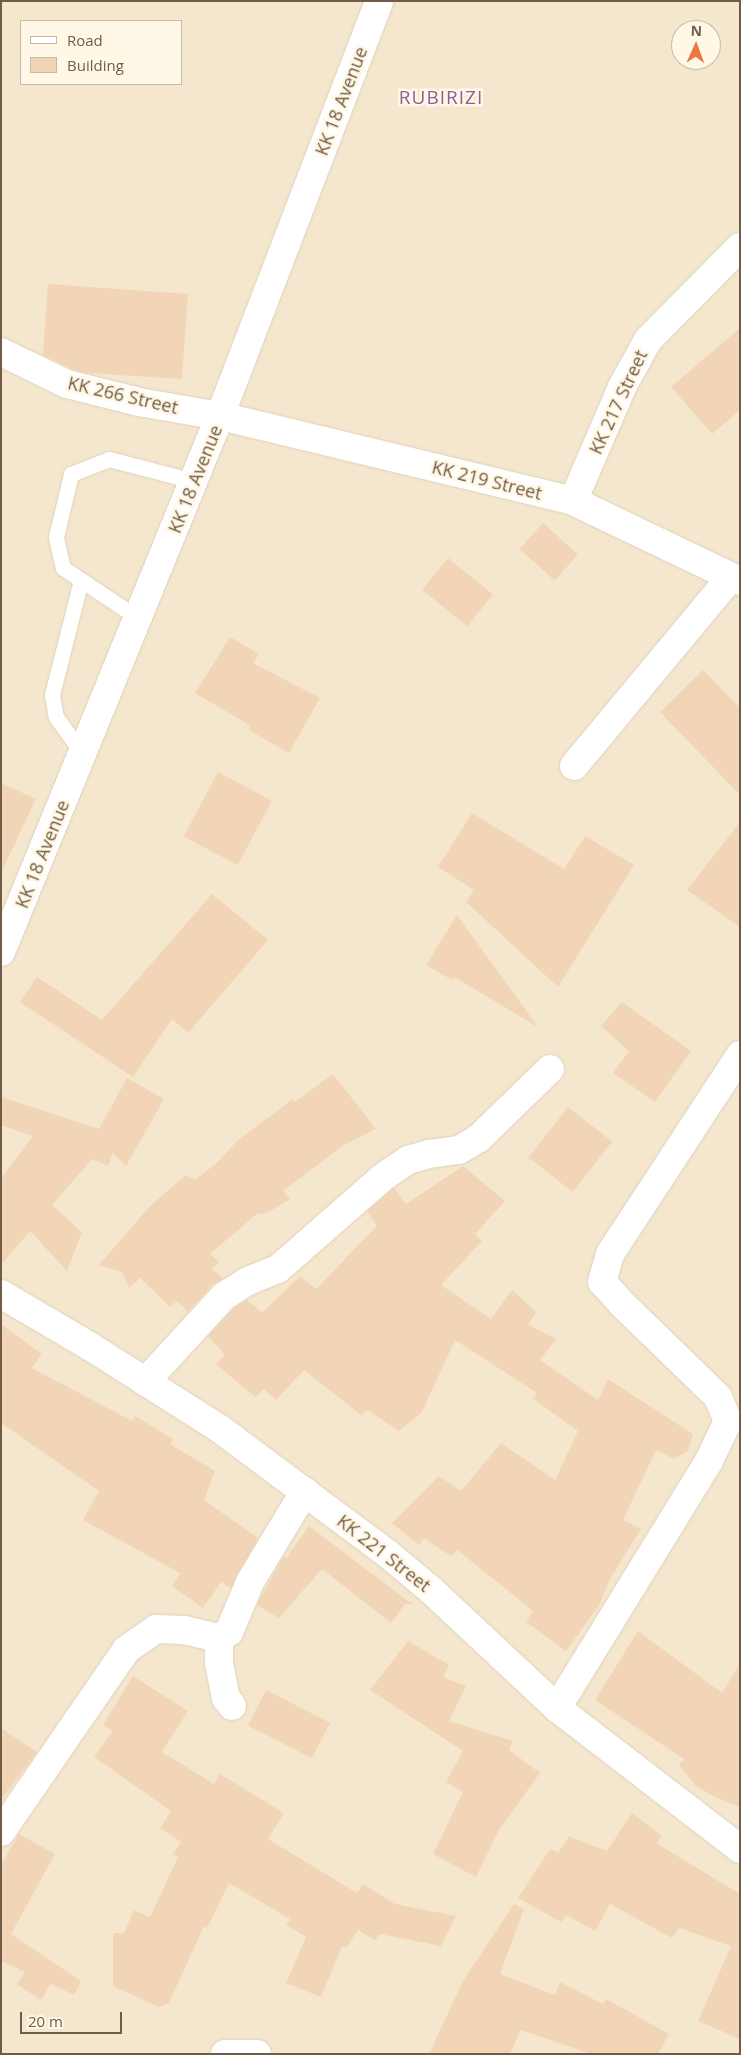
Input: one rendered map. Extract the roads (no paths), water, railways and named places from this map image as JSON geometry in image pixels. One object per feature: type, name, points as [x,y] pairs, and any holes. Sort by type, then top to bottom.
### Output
[{"type":"street","name":"KK 18 Avenue","points":[[1,952],[220,416],[379,1]]},
{"type":"street","name":"KK 217 Street","points":[[573,501],[622,387],[648,340],[740,247]]},
{"type":"street","name":"KK 266 Street","points":[[1,352],[67,384],[139,402],[220,416]]},
{"type":"street","name":"KK 219 Street","points":[[220,416],[573,501],[735,579]]},
{"type":"street","points":[[574,766],[735,579]]},
{"type":"street","points":[[557,1708],[708,1463],[728,1421],[718,1397],[623,1305],[602,1282],[610,1254],[740,1055]]},
{"type":"street","points":[[145,1382],[224,1296],[248,1281],[278,1269],[383,1177],[408,1160],[459,1150],[479,1138],[550,1069]]},
{"type":"street","name":"KK 221 Street","points":[[1,1294],[91,1346],[220,1428],[305,1491],[389,1555],[431,1590],[557,1708],[740,1849]]},
{"type":"street","points":[[1,1832],[126,1650],[156,1629],[184,1630],[219,1638],[229,1632],[250,1582],[305,1491]]},
{"type":"street","points":[[219,1638],[219,1663],[226,1698],[232,1706]]},
{"type":"street","points":[[225,2054],[257,2054]]},
{"type":"lane","points":[[138,618],[63,568],[56,537],[70,474],[109,459],[194,481]]},
{"type":"lane","points":[[81,580],[52,695],[56,717],[82,753]]},
{"type":"district","name":"RUBIRIZI","points":[[441,98]]}]
